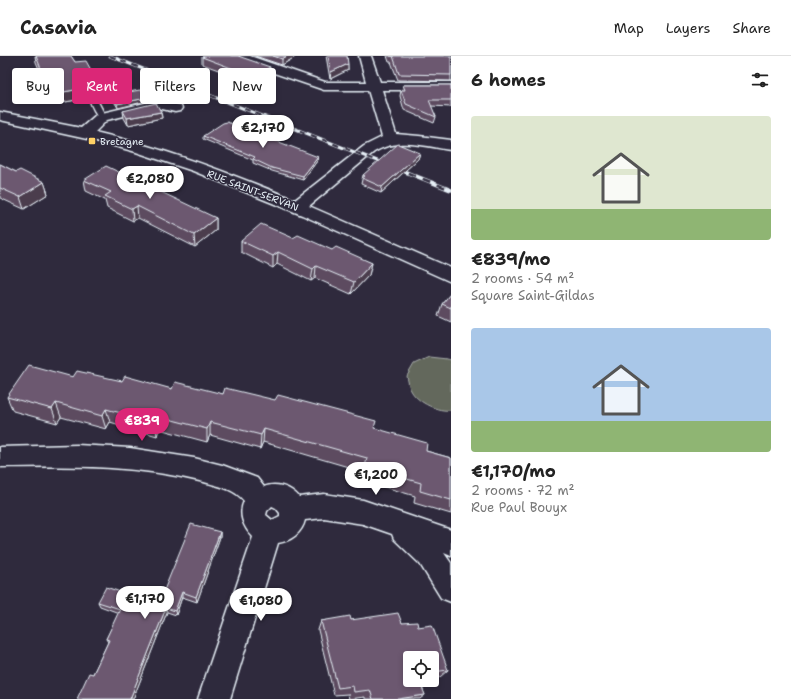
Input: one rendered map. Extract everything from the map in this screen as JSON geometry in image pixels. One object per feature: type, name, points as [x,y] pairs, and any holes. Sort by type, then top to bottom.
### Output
[{"type":"street","points":[[238,56],[324,86],[451,86]]},
{"type":"street","points":[[365,56],[390,139]]},
{"type":"street","points":[[84,134],[102,117],[158,104],[175,108]]},
{"type":"street","name":"RUE SAINT-SERVAN","points":[[0,116],[84,134],[162,155],[297,208],[451,276]]},
{"type":"street","points":[[297,208],[369,149],[390,139],[403,139],[451,145]]},
{"type":"street","points":[[0,457],[77,455],[130,458],[173,465],[222,476],[248,486],[259,500]]},
{"type":"street","points":[[272,495],[285,499],[293,510],[292,522],[282,531],[268,532],[262,529],[254,520],[253,509],[259,500],[272,495]]},
{"type":"street","points":[[293,510],[324,506],[363,512],[451,543]]},
{"type":"street","points":[[396,523],[430,554],[451,588]]},
{"type":"street","points":[[214,699],[268,532]]},
{"type":"lane","points":[[95,104],[102,117]]},
{"type":"shaded area","points":[[429,357],[451,360],[451,410],[440,410],[429,406],[419,400],[410,389],[407,376],[414,364]]},
{"type":"building","points":[[36,56],[71,56],[75,62],[86,61],[90,68],[72,68],[72,90],[64,92],[64,68],[41,68]]},
{"type":"building","points":[[238,56],[270,67],[231,68],[202,57]]},
{"type":"building","points":[[273,56],[287,56],[282,59]]},
{"type":"building","points":[[328,56],[347,56],[348,64],[331,72]]},
{"type":"building","points":[[393,56],[451,56],[451,75],[399,74]]},
{"type":"building","points":[[403,85],[451,85],[451,100],[429,100],[436,117],[406,104],[401,90],[405,90]]},
{"type":"building","points":[[140,90],[140,99],[132,101],[132,91]]},
{"type":"building","points":[[157,104],[161,112],[127,118],[123,111]]},
{"type":"building","points":[[227,122],[318,157],[303,176],[272,168],[253,159],[255,157],[203,136]]},
{"type":"building","points":[[398,144],[420,153],[382,187],[362,178],[365,176],[363,175]]},
{"type":"building","points":[[0,164],[16,172],[20,170],[44,182],[20,197],[0,188]]},
{"type":"building","points":[[106,166],[216,218],[194,235],[137,206],[132,209],[105,196],[111,192],[84,180]]},
{"type":"building","points":[[261,224],[293,238],[298,235],[332,250],[336,247],[372,263],[354,282],[316,266],[313,269],[278,252],[273,256],[241,241]]},
{"type":"building","points":[[451,293],[451,308],[442,304]]},
{"type":"building","points":[[29,365],[73,377],[77,371],[122,381],[125,376],[172,389],[175,382],[223,394],[225,388],[275,400],[278,395],[376,421],[374,428],[427,443],[426,451],[451,458],[451,500],[420,491],[421,483],[365,467],[367,458],[264,429],[261,435],[210,422],[207,429],[157,416],[155,422],[106,409],[102,416],[56,403],[52,409],[7,397]]},
{"type":"building","points":[[191,524],[220,532],[196,597],[182,592],[175,611],[166,608],[130,699],[77,699],[89,673],[93,674],[109,640],[106,639],[120,609],[98,602],[106,587],[158,605]]},
{"type":"building","points":[[398,613],[402,623],[417,622],[418,627],[432,625],[448,670],[439,671],[439,651],[403,651],[403,687],[422,687],[425,695],[398,699],[373,699],[370,690],[354,692],[353,686],[338,688],[321,621],[350,616],[351,620]]},
{"type":"railway","points":[[110,56],[395,168]]},
{"type":"railway","points":[[393,167],[451,190]]},
{"type":"place","name":"Bretagne","points":[[92,141]]}]
